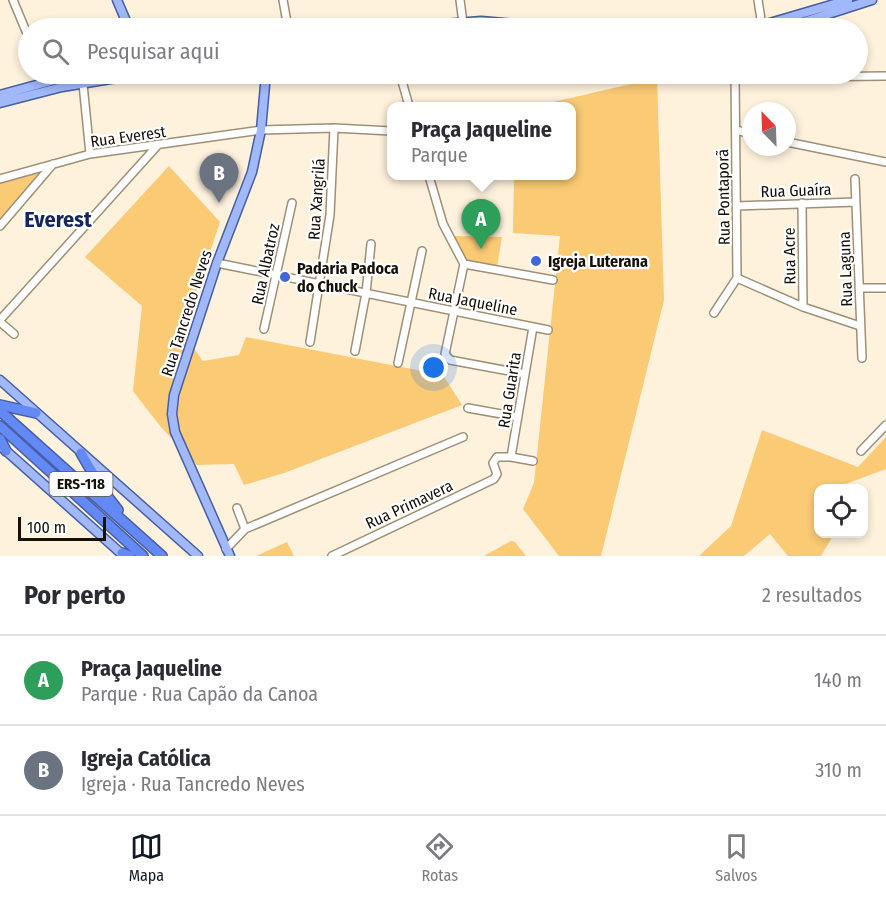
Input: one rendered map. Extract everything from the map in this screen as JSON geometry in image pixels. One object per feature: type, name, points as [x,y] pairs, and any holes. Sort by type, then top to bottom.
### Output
[{"type":"highway","points":[[0,405],[36,413]]},
{"type":"highway","name":"ERS-118","points":[[0,411],[162,556]]},
{"type":"highway","name":"ERS-118","points":[[0,426],[143,556]]},
{"type":"highway","points":[[0,439],[3,448]]},
{"type":"highway","points":[[81,453],[103,491],[132,529]]},
{"type":"main road","points":[[117,0],[125,18]]},
{"type":"main road","points":[[788,18],[848,0]]},
{"type":"main road","points":[[816,18],[872,0]]},
{"type":"main road","points":[[0,95],[30,84]]},
{"type":"main road","points":[[0,103],[83,84]]},
{"type":"main road","name":"Rua Tancredo Neves","points":[[228,552],[175,432],[172,414],[174,395],[217,263],[252,172],[261,130],[265,84]]},
{"type":"main road","points":[[0,380],[198,556]]},
{"type":"main road","points":[[3,448],[125,555]]},
{"type":"street","points":[[13,0],[20,18]]},
{"type":"street","points":[[283,0],[286,18]]},
{"type":"street","points":[[460,0],[462,18]]},
{"type":"street","points":[[758,0],[758,18]]},
{"type":"street","points":[[868,76],[886,76]]},
{"type":"street","points":[[83,84],[90,154]]},
{"type":"street","points":[[402,84],[408,102]]},
{"type":"street","name":"Rua Pontaporã","points":[[735,84],[737,278]]},
{"type":"street","name":"Rua Xangrilá","points":[[310,342],[330,215],[334,129]]},
{"type":"street","name":"Rua Everest","points":[[0,179],[90,154],[261,130],[387,131]]},
{"type":"street","points":[[736,130],[742,132]]},
{"type":"street","points":[[796,144],[886,162]]},
{"type":"street","points":[[14,334],[0,321],[158,146]]},
{"type":"street","points":[[0,226],[53,164]]},
{"type":"street","name":"Rua Laguna","points":[[855,179],[862,358]]},
{"type":"street","points":[[430,180],[443,224],[464,264],[445,354],[450,360],[525,375]]},
{"type":"street","name":"Rua Guaíra","points":[[737,206],[855,202]]},
{"type":"street","name":"Rua Albatroz","points":[[264,329],[291,203]]},
{"type":"street","name":"Rua Acre","points":[[802,203],[803,307]]},
{"type":"street","points":[[355,351],[366,293],[371,244]]},
{"type":"street","points":[[398,363],[422,251]]},
{"type":"street","name":"Rua Jaqueline","points":[[217,263],[548,330]]},
{"type":"street","points":[[464,264],[553,280]]},
{"type":"street","points":[[714,313],[737,278],[803,307],[860,326]]},
{"type":"street","points":[[859,288],[886,288]]},
{"type":"street","name":"Rua Guarita","points":[[511,457],[533,327]]},
{"type":"street","points":[[468,408],[519,417]]},
{"type":"street","points":[[861,451],[886,425]]},
{"type":"street","points":[[228,552],[245,529],[463,437]]},
{"type":"street","points":[[511,457],[533,461]]},
{"type":"street","name":"Rua Primavera","points":[[332,556],[497,476],[494,458],[511,457]]},
{"type":"street","points":[[237,508],[245,529]]},
{"type":"shaded area","points":[[631,84],[657,84],[664,300],[601,556],[559,556],[523,509],[534,483],[560,236],[513,233],[514,180],[576,180],[576,102],[553,102]]},
{"type":"shaded area","points":[[169,166],[220,222],[183,333],[203,361],[239,355],[246,337],[443,375],[462,405],[284,473],[244,485],[234,464],[197,465],[160,426],[133,391],[142,306],[85,257]]},
{"type":"shaded area","points":[[40,173],[0,220],[0,183]]},
{"type":"shaded area","points":[[454,236],[502,237],[497,267],[467,261]]},
{"type":"shaded area","points":[[762,430],[858,467],[886,437],[886,469],[846,484],[814,484],[814,538],[832,538],[821,556],[788,556],[770,534],[744,556],[699,556],[731,526]]},
{"type":"shaded area","points":[[511,541],[515,542],[526,556],[484,556]]},
{"type":"shaded area","points":[[287,542],[294,556],[256,556]]},
{"type":"place","name":"Igreja Católica","points":[[219,203]]},
{"type":"place","name":"Praça Jaqueline","points":[[481,249]]},
{"type":"place","name":"Igreja Luterana","points":[[536,261]]},
{"type":"place","name":"Padaria Padoca do Chuck","points":[[285,277]]},
{"type":"district","name":"Everest","points":[[58,219]]}]
